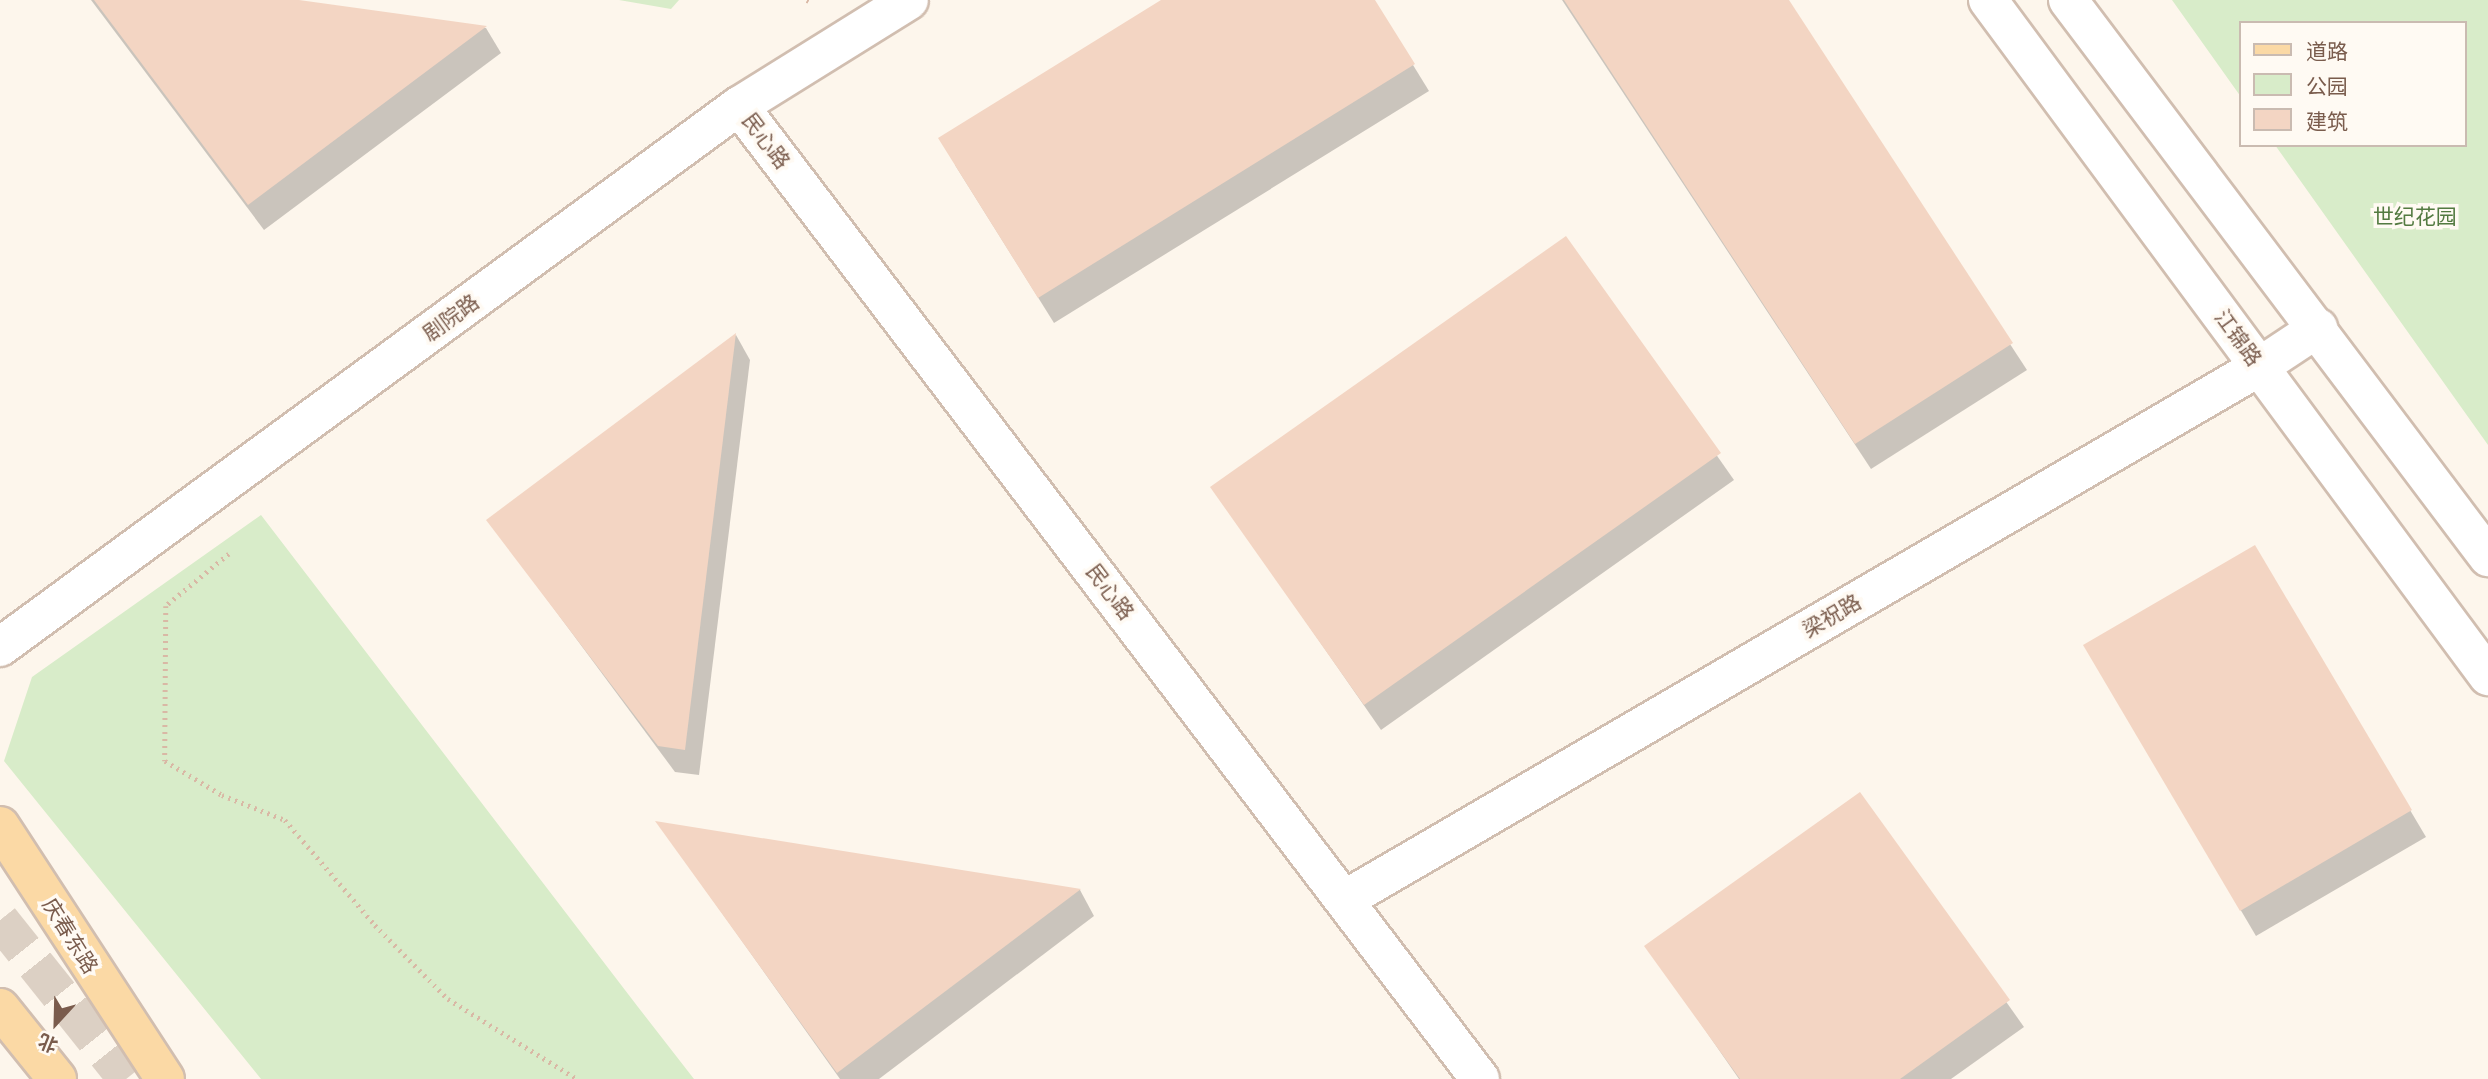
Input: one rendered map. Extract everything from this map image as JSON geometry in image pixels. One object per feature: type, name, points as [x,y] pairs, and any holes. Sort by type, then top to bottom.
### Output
[{"type":"main road","name":"庆春东路","points":[[0,826],[164,1079]]},
{"type":"main road","points":[[0,1008],[57,1079]]},
{"type":"street","name":"剧院路","points":[[0,647],[739,106],[909,0]]},
{"type":"street","name":"江锦路","points":[[1988,0],[2488,676]]},
{"type":"street","points":[[2068,0],[2318,328],[2488,557]]},
{"type":"street","name":"民心路","points":[[739,106],[1480,1079]]},
{"type":"street","name":"梁祝路","points":[[1344,900],[2259,367],[2318,328]]},
{"type":"path","points":[[229,554],[166,606],[164,761],[222,794],[285,820],[375,925],[447,999],[577,1079]]},
{"type":"green space","points":[[619,0],[679,0],[671,9]]},
{"type":"green space","name":"世纪花园","points":[[2172,0],[2488,0],[2488,445],[2276,147],[2467,147],[2467,21],[2240,21],[2240,96]]},
{"type":"green space","points":[[261,515],[694,1079],[261,1079],[4,761],[32,677]]},
{"type":"building","points":[[94,0],[299,0],[487,26],[248,205]]},
{"type":"building","points":[[1161,0],[1375,0],[1415,64],[1038,298],[938,138]]},
{"type":"building","points":[[1564,0],[1789,0],[2013,343],[1855,444]]},
{"type":"building","points":[[1566,236],[1721,453],[1364,705],[1210,487]]},
{"type":"building","points":[[736,333],[685,750],[658,746],[486,520]]},
{"type":"building","points":[[2255,545],[2412,810],[2240,911],[2083,645]]},
{"type":"building","points":[[1860,792],[2010,1000],[1900,1079],[1740,1079],[1644,946]]},
{"type":"building","points":[[655,821],[1081,889],[837,1073]]},
{"type":"tunnel","points":[[0,920],[127,1079]]}]
